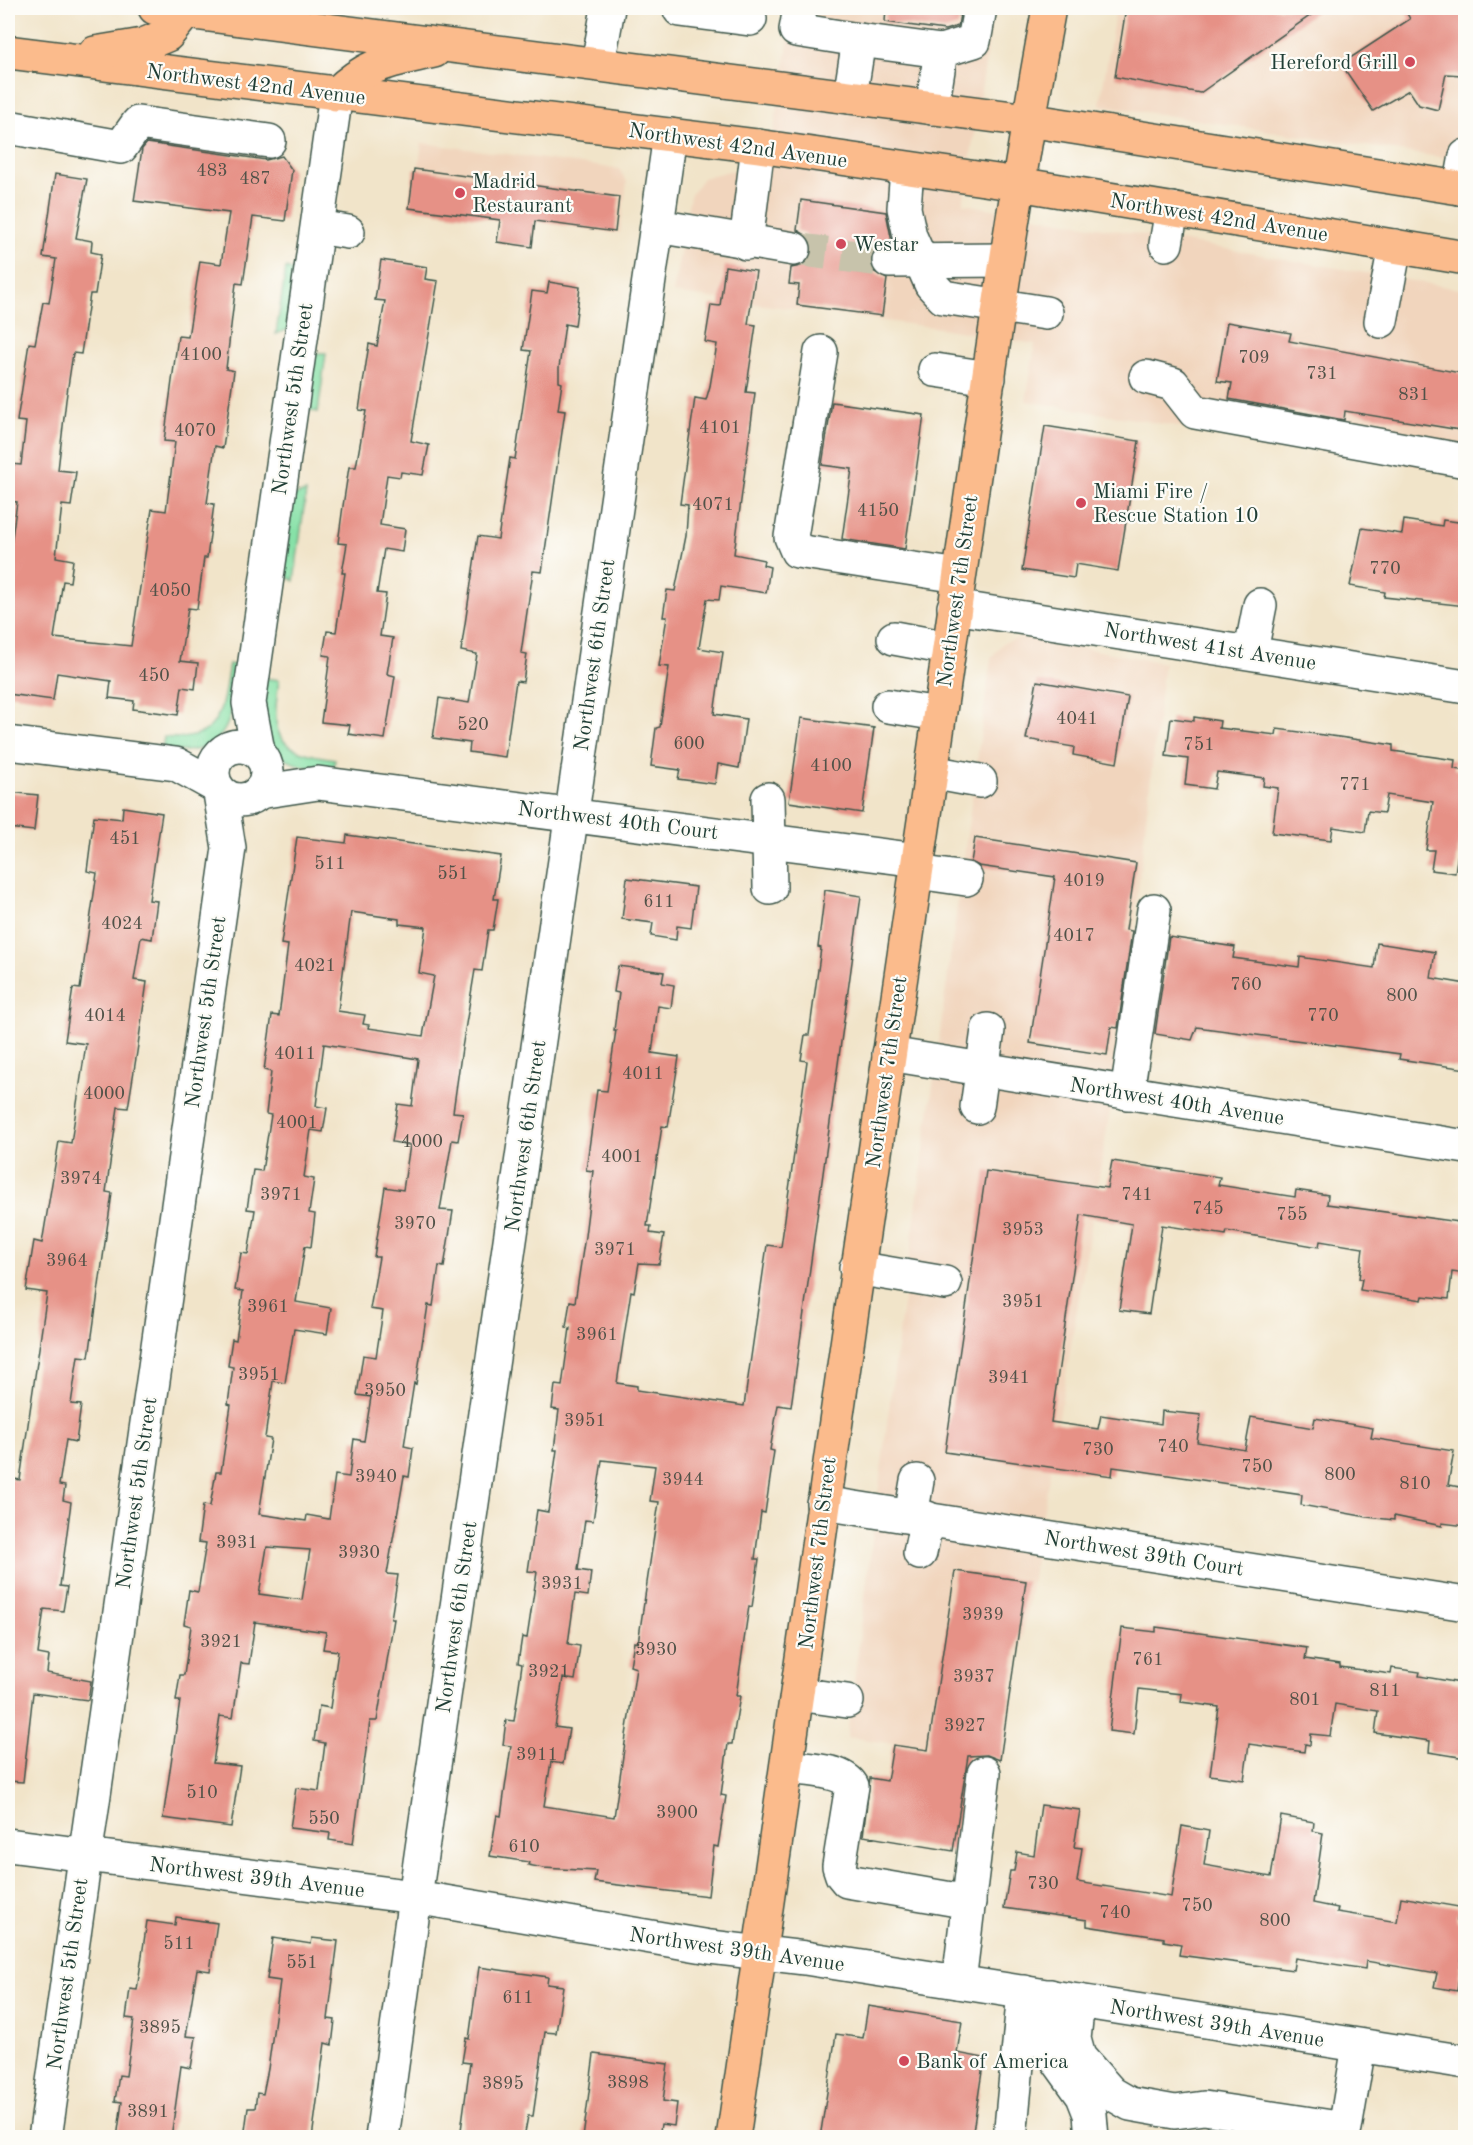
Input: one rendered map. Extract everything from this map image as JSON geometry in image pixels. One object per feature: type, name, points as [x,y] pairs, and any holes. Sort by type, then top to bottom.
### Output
[{"type":"main road","name":"Northwest 7th Street","points":[[733,2138],[788,1767],[856,1268],[956,591],[1018,183],[1048,8]]},
{"type":"main road","points":[[61,59],[144,45],[167,35],[176,9],[1028,120],[1463,189]]},
{"type":"main road","points":[[336,94],[356,76],[378,64],[456,46]]},
{"type":"main road","name":"Northwest 42nd Avenue","points":[[8,52],[758,146],[1018,183],[1466,258]]},
{"type":"street","points":[[598,64],[608,8]]},
{"type":"street","points":[[681,8],[680,10],[750,19]]},
{"type":"street","points":[[800,8],[796,30],[941,51],[974,41],[980,8]]},
{"type":"street","points":[[850,97],[859,40]]},
{"type":"street","points":[[932,108],[941,51]]},
{"type":"street","name":"Northwest 5th Street","points":[[45,2138],[229,848],[234,765],[249,703],[333,229],[336,94]]},
{"type":"street","points":[[8,127],[121,147],[138,123],[269,141]]},
{"type":"street","name":"Northwest 6th Street","points":[[382,2138],[670,135]]},
{"type":"street","points":[[746,243],[758,146]]},
{"type":"street","points":[[1463,189],[1466,156]]},
{"type":"street","points":[[905,260],[910,236],[904,208],[907,169]]},
{"type":"street","points":[[1166,244],[1172,208]]},
{"type":"street","points":[[657,226],[746,243],[794,249]]},
{"type":"street","points":[[1381,321],[1395,246]]},
{"type":"street","points":[[905,260],[1006,260]]},
{"type":"street","points":[[905,260],[943,297],[1046,313]]},
{"type":"street","name":"Northwest 41st Avenue","points":[[822,352],[791,537],[797,551],[956,591],[1251,651],[1466,687]]},
{"type":"street","points":[[935,370],[989,378]]},
{"type":"street","points":[[1146,377],[1173,384],[1195,411],[1466,460]]},
{"type":"street","points":[[1251,651],[1260,605]]},
{"type":"street","points":[[894,638],[948,648]]},
{"type":"street","points":[[888,706],[939,714]]},
{"type":"street","name":"Northwest 40th Court","points":[[8,743],[176,765],[234,765],[318,783],[768,839],[917,866],[966,879]]},
{"type":"street","name":"Northwest 40th Court","points":[[234,765],[233,800],[318,783]]},
{"type":"street","points":[[931,772],[980,781]]},
{"type":"street","name":"Northwest 5th Street","points":[[229,848],[256,794]]},
{"type":"street","points":[[768,799],[770,888]]},
{"type":"street","points":[[1127,1093],[1154,910]]},
{"type":"street","points":[[977,1107],[988,1030]]},
{"type":"street","name":"Northwest 40th Avenue","points":[[889,1054],[982,1070],[1065,1096],[1127,1093],[1466,1147]]},
{"type":"street","points":[[856,1268],[945,1283]]},
{"type":"street","points":[[917,1481],[920,1553]]},
{"type":"street","name":"Northwest 39th Court","points":[[823,1503],[1466,1604]]},
{"type":"street","points":[[798,1694],[847,1701]]},
{"type":"street","points":[[788,1767],[839,1776],[848,1779],[852,1786],[839,1866],[847,1881],[969,1902]]},
{"type":"street","points":[[959,1982],[984,1773]]},
{"type":"street","name":"Northwest 39th Avenue","points":[[8,1845],[415,1897],[710,1947],[760,1952],[959,1982],[1466,2062]]},
{"type":"street","points":[[1051,1997],[1074,2039],[1080,2057],[1111,2093],[1130,2104],[1174,2112],[1204,2108],[1345,2129],[1359,2046]]},
{"type":"street","points":[[1010,2138],[1051,1997]]},
{"type":"street","points":[[1051,1997],[1046,2034],[1050,2050],[1083,2096],[1090,2114],[1092,2138]]},
{"type":"shaded area","points":[[794,8],[994,8],[963,204],[1465,290],[1465,474],[1026,401],[1035,344],[939,328],[673,293],[690,196],[703,178],[729,171],[766,176]]},
{"type":"shaded area","points":[[1116,8],[1465,8],[1465,161],[1100,105]]},
{"type":"shaded area","points":[[422,143],[619,169],[627,182],[620,233],[615,232],[619,197],[418,170]]},
{"type":"shaded area","points":[[1023,637],[1164,663],[1118,1063],[1002,1759],[847,1737],[889,1408],[991,658],[1003,643]]},
{"type":"green space","points":[[286,268],[295,272],[289,329],[276,334]]},
{"type":"green space","points":[[316,353],[326,353],[318,412],[304,409],[311,356]]},
{"type":"green space","points":[[306,492],[294,581],[284,575],[292,496]]},
{"type":"green space","points":[[229,664],[238,666],[233,703],[223,732],[214,742],[202,748],[185,751],[162,750],[164,737],[183,738],[197,735],[208,729],[220,709]]},
{"type":"green space","points":[[264,678],[279,680],[276,715],[281,738],[299,751],[335,759],[333,772],[292,762],[271,746],[266,734],[264,719]]},
{"type":"building","points":[[886,8],[961,8],[958,26],[945,30],[885,22]]},
{"type":"building","points":[[1126,8],[1321,8],[1200,93],[1115,77]]},
{"type":"building","points":[[1404,8],[1466,8],[1466,56],[1462,75],[1446,74],[1438,110],[1419,105],[1409,90],[1373,111],[1341,64],[1410,19]]},
{"type":"building","points":[[147,143],[266,160],[282,156],[292,170],[285,221],[253,217],[243,284],[236,283],[226,369],[234,371],[223,448],[215,446],[207,503],[214,504],[207,558],[204,558],[197,609],[188,608],[180,661],[198,663],[195,689],[182,687],[178,715],[133,709],[134,701],[109,698],[111,681],[57,673],[53,700],[8,694],[8,566],[17,502],[8,501],[8,487],[11,464],[21,465],[26,422],[17,421],[29,343],[35,344],[43,302],[49,303],[56,259],[43,257],[55,174],[87,179],[76,238],[92,241],[91,252],[101,254],[95,294],[90,294],[81,354],[73,353],[66,400],[58,470],[76,472],[71,506],[62,505],[56,557],[73,560],[70,582],[63,581],[54,638],[131,646],[152,509],[166,511],[175,442],[164,441],[178,336],[188,337],[200,261],[221,264],[229,213],[134,201],[142,149]]},
{"type":"building","points":[[414,169],[619,197],[615,232],[535,221],[532,247],[497,242],[500,220],[409,208]]},
{"type":"building","points":[[801,200],[886,212],[892,242],[879,245],[873,251],[870,261],[873,271],[887,279],[882,316],[797,305],[799,285],[789,284],[791,268],[801,266],[808,261],[813,252],[811,242],[806,235],[797,230]]},
{"type":"building","points":[[381,260],[427,267],[425,279],[438,281],[411,441],[429,445],[423,475],[401,472],[400,477],[387,475],[380,525],[405,529],[402,552],[384,549],[377,593],[386,594],[380,636],[393,638],[387,674],[395,676],[385,739],[348,734],[350,725],[321,722],[330,656],[323,655],[327,631],[336,632],[345,573],[342,573],[347,544],[338,543],[343,506],[349,467],[356,467],[366,411],[359,410],[369,344],[377,346],[385,301],[375,300]]},
{"type":"building","points":[[725,266],[756,271],[748,324],[756,325],[746,392],[755,393],[734,554],[764,560],[763,565],[770,567],[766,593],[721,586],[719,600],[707,599],[699,648],[723,652],[714,714],[746,719],[739,768],[718,764],[715,784],[678,779],[680,770],[651,766],[656,728],[660,727],[669,667],[659,666],[667,617],[663,617],[667,590],[675,591],[686,536],[688,505],[680,504],[695,398],[706,400],[710,386],[717,344],[705,342],[711,305],[720,306]]},
{"type":"building","points":[[549,282],[580,287],[575,326],[565,324],[559,368],[559,382],[562,383],[558,410],[565,411],[542,572],[533,571],[521,653],[527,654],[523,682],[516,681],[505,757],[469,752],[470,743],[433,738],[439,698],[469,703],[477,654],[461,651],[478,536],[498,539],[510,458],[515,459],[531,351],[523,350],[532,291],[547,293]]},
{"type":"building","points":[[1227,322],[1291,333],[1289,341],[1466,374],[1466,431],[1345,411],[1344,420],[1229,399],[1232,383],[1217,381]]},
{"type":"building","points":[[832,402],[924,415],[905,549],[842,539],[852,469],[822,465]]},
{"type":"building","name":"Miami Fire / Rescue Station 10","points":[[1045,426],[1139,441],[1118,571],[1076,564],[1074,578],[1022,570]]},
{"type":"building","points":[[1404,520],[1442,526],[1443,520],[1466,523],[1466,606],[1384,597],[1385,592],[1350,586],[1362,528],[1402,534]]},
{"type":"building","points":[[1037,681],[1128,697],[1117,763],[1073,755],[1074,747],[1026,739]]},
{"type":"building","points":[[1194,717],[1220,721],[1219,728],[1276,735],[1277,729],[1339,737],[1393,745],[1393,751],[1455,760],[1454,769],[1466,771],[1466,799],[1455,873],[1431,870],[1434,850],[1426,850],[1433,802],[1387,795],[1384,813],[1368,811],[1365,832],[1333,827],[1331,840],[1272,833],[1278,788],[1263,786],[1264,778],[1217,772],[1214,789],[1185,785],[1188,759],[1166,756],[1171,718],[1194,721]]},
{"type":"building","points":[[801,718],[874,728],[862,813],[789,802]]},
{"type":"building","points":[[8,792],[38,795],[34,831],[8,828]]},
{"type":"building","points":[[123,807],[162,813],[149,900],[157,901],[152,939],[141,937],[134,980],[147,982],[137,1052],[128,1108],[118,1107],[106,1192],[112,1193],[89,1357],[78,1356],[71,1404],[81,1405],[76,1442],[66,1440],[59,1485],[65,1486],[63,1500],[71,1502],[60,1586],[67,1587],[63,1611],[44,1609],[38,1654],[49,1656],[47,1673],[91,1681],[88,1700],[33,1693],[23,1782],[8,1781],[8,1478],[20,1480],[47,1293],[26,1290],[34,1241],[42,1243],[59,1141],[71,1143],[86,1044],[65,1041],[73,988],[80,989],[97,873],[87,871],[94,816],[122,819]]},
{"type":"building","points":[[347,835],[501,856],[494,899],[498,899],[493,930],[488,930],[482,971],[475,970],[462,1048],[453,1112],[463,1113],[458,1141],[452,1140],[440,1210],[453,1211],[444,1267],[439,1266],[433,1306],[428,1305],[404,1446],[413,1448],[409,1477],[404,1476],[387,1574],[398,1575],[391,1619],[394,1619],[377,1721],[370,1721],[353,1844],[329,1840],[330,1833],[290,1828],[296,1788],[319,1791],[325,1743],[314,1741],[319,1706],[330,1708],[338,1651],[323,1649],[326,1632],[255,1622],[249,1664],[241,1663],[233,1718],[220,1716],[213,1763],[240,1766],[231,1827],[163,1818],[180,1701],[176,1701],[180,1675],[184,1675],[191,1626],[184,1624],[189,1590],[198,1592],[206,1543],[198,1542],[203,1505],[210,1506],[216,1472],[221,1472],[231,1405],[228,1404],[233,1367],[228,1366],[232,1339],[236,1340],[243,1291],[235,1290],[241,1253],[248,1254],[255,1210],[247,1209],[253,1170],[262,1171],[271,1115],[266,1114],[271,1072],[264,1070],[272,1015],[279,1016],[288,945],[281,944],[297,837],[346,843]],"holes":[[[351,912],[399,919],[399,924],[426,927],[419,973],[434,976],[423,1036],[368,1028],[369,1025],[363,1024],[365,1015],[338,1011]],[[324,1044],[418,1059],[412,1106],[398,1104],[392,1142],[410,1145],[403,1190],[385,1187],[374,1257],[379,1257],[370,1309],[383,1311],[376,1357],[363,1355],[357,1395],[371,1397],[364,1441],[354,1439],[349,1477],[335,1475],[329,1519],[307,1515],[306,1521],[259,1514],[271,1439],[265,1438],[273,1381],[285,1383],[294,1329],[327,1334],[331,1308],[296,1302],[305,1246],[311,1247],[315,1214],[309,1213],[314,1179],[304,1177],[311,1130],[323,1132],[327,1108],[316,1106]],[[267,1547],[310,1550],[302,1600],[259,1594]]]},
{"type":"building","points":[[975,838],[1136,863],[1126,930],[1132,931],[1118,1028],[1111,1027],[1107,1055],[1030,1043],[1055,877],[979,866],[971,862]]},
{"type":"building","points":[[627,878],[696,887],[691,928],[677,926],[676,940],[651,936],[653,923],[622,919]]},
{"type":"building","points":[[825,890],[861,896],[791,1407],[778,1405],[770,1450],[774,1451],[765,1513],[761,1512],[755,1559],[759,1559],[752,1607],[749,1606],[736,1696],[740,1696],[732,1744],[728,1744],[721,1795],[726,1796],[718,1847],[714,1846],[708,1896],[594,1882],[596,1871],[543,1868],[528,1865],[529,1862],[490,1856],[497,1815],[501,1816],[511,1746],[503,1745],[506,1720],[514,1721],[522,1664],[518,1663],[522,1637],[527,1638],[537,1572],[528,1571],[537,1510],[548,1512],[557,1450],[554,1450],[559,1410],[552,1409],[555,1385],[562,1386],[570,1328],[566,1327],[570,1301],[575,1302],[585,1236],[593,1171],[586,1170],[597,1090],[607,1091],[616,1030],[614,1030],[619,993],[614,992],[618,966],[664,972],[662,983],[674,985],[671,1008],[658,1006],[652,1053],[679,1057],[668,1127],[662,1126],[647,1226],[651,1226],[650,1233],[664,1235],[659,1264],[639,1263],[634,1292],[631,1291],[617,1383],[637,1386],[637,1390],[744,1406],[767,1245],[781,1247],[807,1061],[801,1060],[805,1035],[809,1035],[821,948],[818,947]],"holes":[[[602,1460],[655,1466],[650,1501],[659,1502],[638,1643],[634,1642],[630,1666],[636,1668],[614,1817],[544,1806],[551,1762],[563,1764],[569,1729],[555,1727],[563,1678],[575,1680],[580,1646],[568,1644],[575,1594],[588,1596],[591,1572],[578,1570],[585,1520],[593,1521]]]},
{"type":"building","points":[[1169,937],[1235,947],[1233,958],[1299,967],[1300,957],[1374,968],[1377,943],[1435,952],[1431,978],[1466,984],[1466,1069],[1399,1059],[1400,1054],[1197,1027],[1192,1040],[1155,1034]]},
{"type":"building","points":[[1112,1161],[1220,1177],[1218,1185],[1295,1197],[1296,1190],[1328,1195],[1327,1204],[1466,1223],[1466,1274],[1452,1272],[1449,1299],[1423,1296],[1422,1300],[1360,1290],[1363,1248],[1320,1241],[1319,1247],[1227,1231],[1226,1235],[1162,1225],[1149,1314],[1119,1310],[1132,1224],[1081,1215],[1051,1422],[1098,1429],[1101,1415],[1161,1424],[1162,1411],[1201,1415],[1197,1442],[1245,1450],[1251,1417],[1313,1428],[1315,1418],[1373,1428],[1371,1438],[1454,1451],[1448,1485],[1466,1488],[1466,1526],[1442,1523],[1442,1526],[1394,1516],[1394,1520],[1367,1517],[1301,1505],[1302,1495],[1128,1469],[1113,1467],[1112,1476],[945,1452],[986,1171],[1107,1188]]},
{"type":"building","points":[[955,1571],[1026,1581],[1000,1760],[987,1755],[968,1756],[953,1851],[863,1836],[870,1778],[887,1781],[893,1745],[928,1750]]},
{"type":"building","points":[[1156,1627],[1307,1648],[1305,1659],[1340,1664],[1340,1667],[1391,1674],[1392,1668],[1420,1672],[1419,1676],[1466,1684],[1466,1758],[1429,1752],[1430,1741],[1375,1733],[1378,1711],[1335,1704],[1330,1736],[1311,1734],[1310,1745],[1305,1744],[1304,1752],[1249,1744],[1244,1780],[1210,1775],[1219,1707],[1181,1702],[1182,1694],[1139,1689],[1134,1734],[1109,1731],[1122,1628],[1156,1632]]},
{"type":"building","points":[[1041,1805],[1080,1810],[1074,1847],[1082,1848],[1077,1882],[1171,1897],[1182,1826],[1209,1831],[1204,1865],[1271,1877],[1281,1816],[1314,1822],[1313,1831],[1323,1833],[1313,1903],[1338,1908],[1337,1912],[1397,1922],[1401,1897],[1459,1907],[1457,1921],[1466,1922],[1466,1956],[1462,1956],[1457,1991],[1434,1987],[1437,1973],[1366,1961],[1365,1969],[1295,1958],[1293,1970],[1179,1955],[1181,1944],[1164,1941],[1164,1938],[1087,1926],[1087,1920],[1004,1908],[1010,1871],[1014,1871],[1017,1852],[1034,1855]]},
{"type":"building","points":[[176,1917],[217,1923],[210,1971],[197,1969],[186,2036],[196,2037],[191,2068],[181,2066],[171,2138],[117,2138],[122,2102],[115,2101],[119,2075],[126,2076],[134,2019],[126,2018],[130,1989],[137,1990],[147,1921],[175,1925]]},
{"type":"building","points":[[273,1938],[311,1944],[312,1938],[338,1941],[328,2019],[335,2020],[332,2045],[325,2043],[312,2138],[244,2138],[248,2108],[255,2108],[257,2093],[263,2094],[268,2069],[280,1981],[267,1979]]},
{"type":"building","points":[[479,1967],[548,1977],[547,1984],[563,1986],[556,2033],[545,2032],[533,2116],[528,2116],[524,2138],[460,2138],[470,2063],[462,2062],[466,2038],[469,2039]]},
{"type":"building","points":[[868,2006],[962,2021],[957,2053],[984,2058],[972,2138],[820,2138],[836,2034],[863,2038]]},
{"type":"building","points":[[594,2054],[668,2064],[663,2101],[677,2103],[674,2126],[661,2124],[659,2138],[583,2138]]},
{"type":"tunnel","points":[[794,249],[889,261]]},
{"type":"place","name":"Hereford Grill","points":[[1410,62]]},
{"type":"place","name":"Madrid Restaurant","points":[[460,193]]},
{"type":"place","name":"Westar","points":[[841,244]]},
{"type":"place","name":"Miami Fire / Rescue Station 10","points":[[1081,503]]},
{"type":"place","name":"Bank of America","points":[[904,2061]]}]
